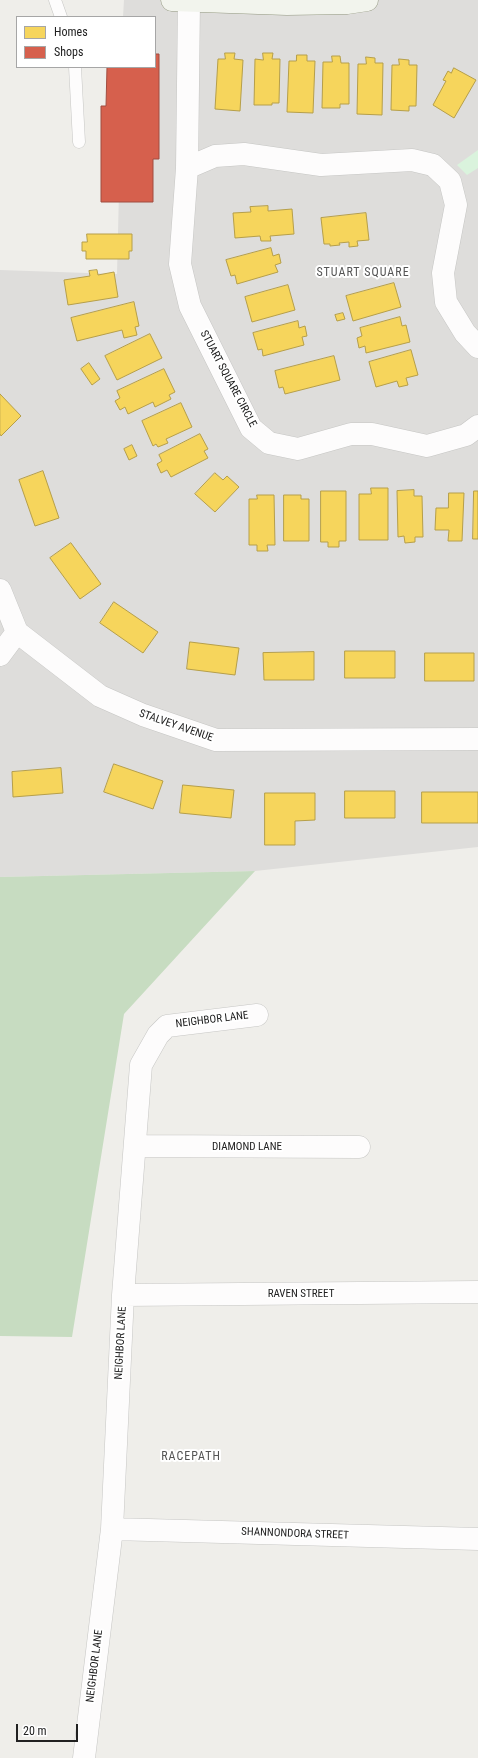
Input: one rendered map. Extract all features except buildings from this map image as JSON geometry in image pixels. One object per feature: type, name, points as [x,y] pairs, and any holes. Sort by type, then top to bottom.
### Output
[{"type":"street","points":[[180,1],[287,4],[347,3],[367,0]]},
{"type":"street","name":"STUART SQUARE CIRCLE","points":[[180,1],[187,168],[180,264],[190,306],[251,428],[269,443],[298,448],[350,434],[372,434],[427,446],[466,435],[478,426]]},
{"type":"street","points":[[187,168],[216,156],[244,154],[321,164],[412,160],[433,164],[450,181],[456,205],[443,273],[446,302],[465,333],[478,347]]},
{"type":"street","points":[[0,590],[17,632],[0,655]]},
{"type":"street","name":"STALVEY AVENUE","points":[[17,632],[100,696],[143,715],[216,740],[478,739]]},
{"type":"street","name":"NEIGHBOR LANE","points":[[84,1758],[112,1529],[123,1295],[142,1065],[158,1035],[167,1026],[256,1015]]},
{"type":"street","name":"DIAMOND LANE","points":[[135,1146],[359,1147]]},
{"type":"street","name":"RAVEN STREET","points":[[123,1295],[478,1292]]},
{"type":"street","name":"SHANNONDORA STREET","points":[[112,1529],[478,1539]]},
{"type":"lane","points":[[55,0],[61,16]]},
{"type":"lane","points":[[75,68],[79,142]]},
{"type":"shaded area","points":[[124,0],[478,0],[478,847],[255,871],[0,877],[0,270],[117,274],[122,68],[156,68],[156,16],[123,16]]},
{"type":"green space","points":[[478,150],[478,168],[467,175],[457,165]]},
{"type":"green space","points":[[255,871],[124,1014],[72,1337],[0,1336],[0,877]]},
{"type":"district","name":"STUART SQUARE","points":[[363,273]]},
{"type":"district","name":"RACEPATH","points":[[191,1457]]}]
